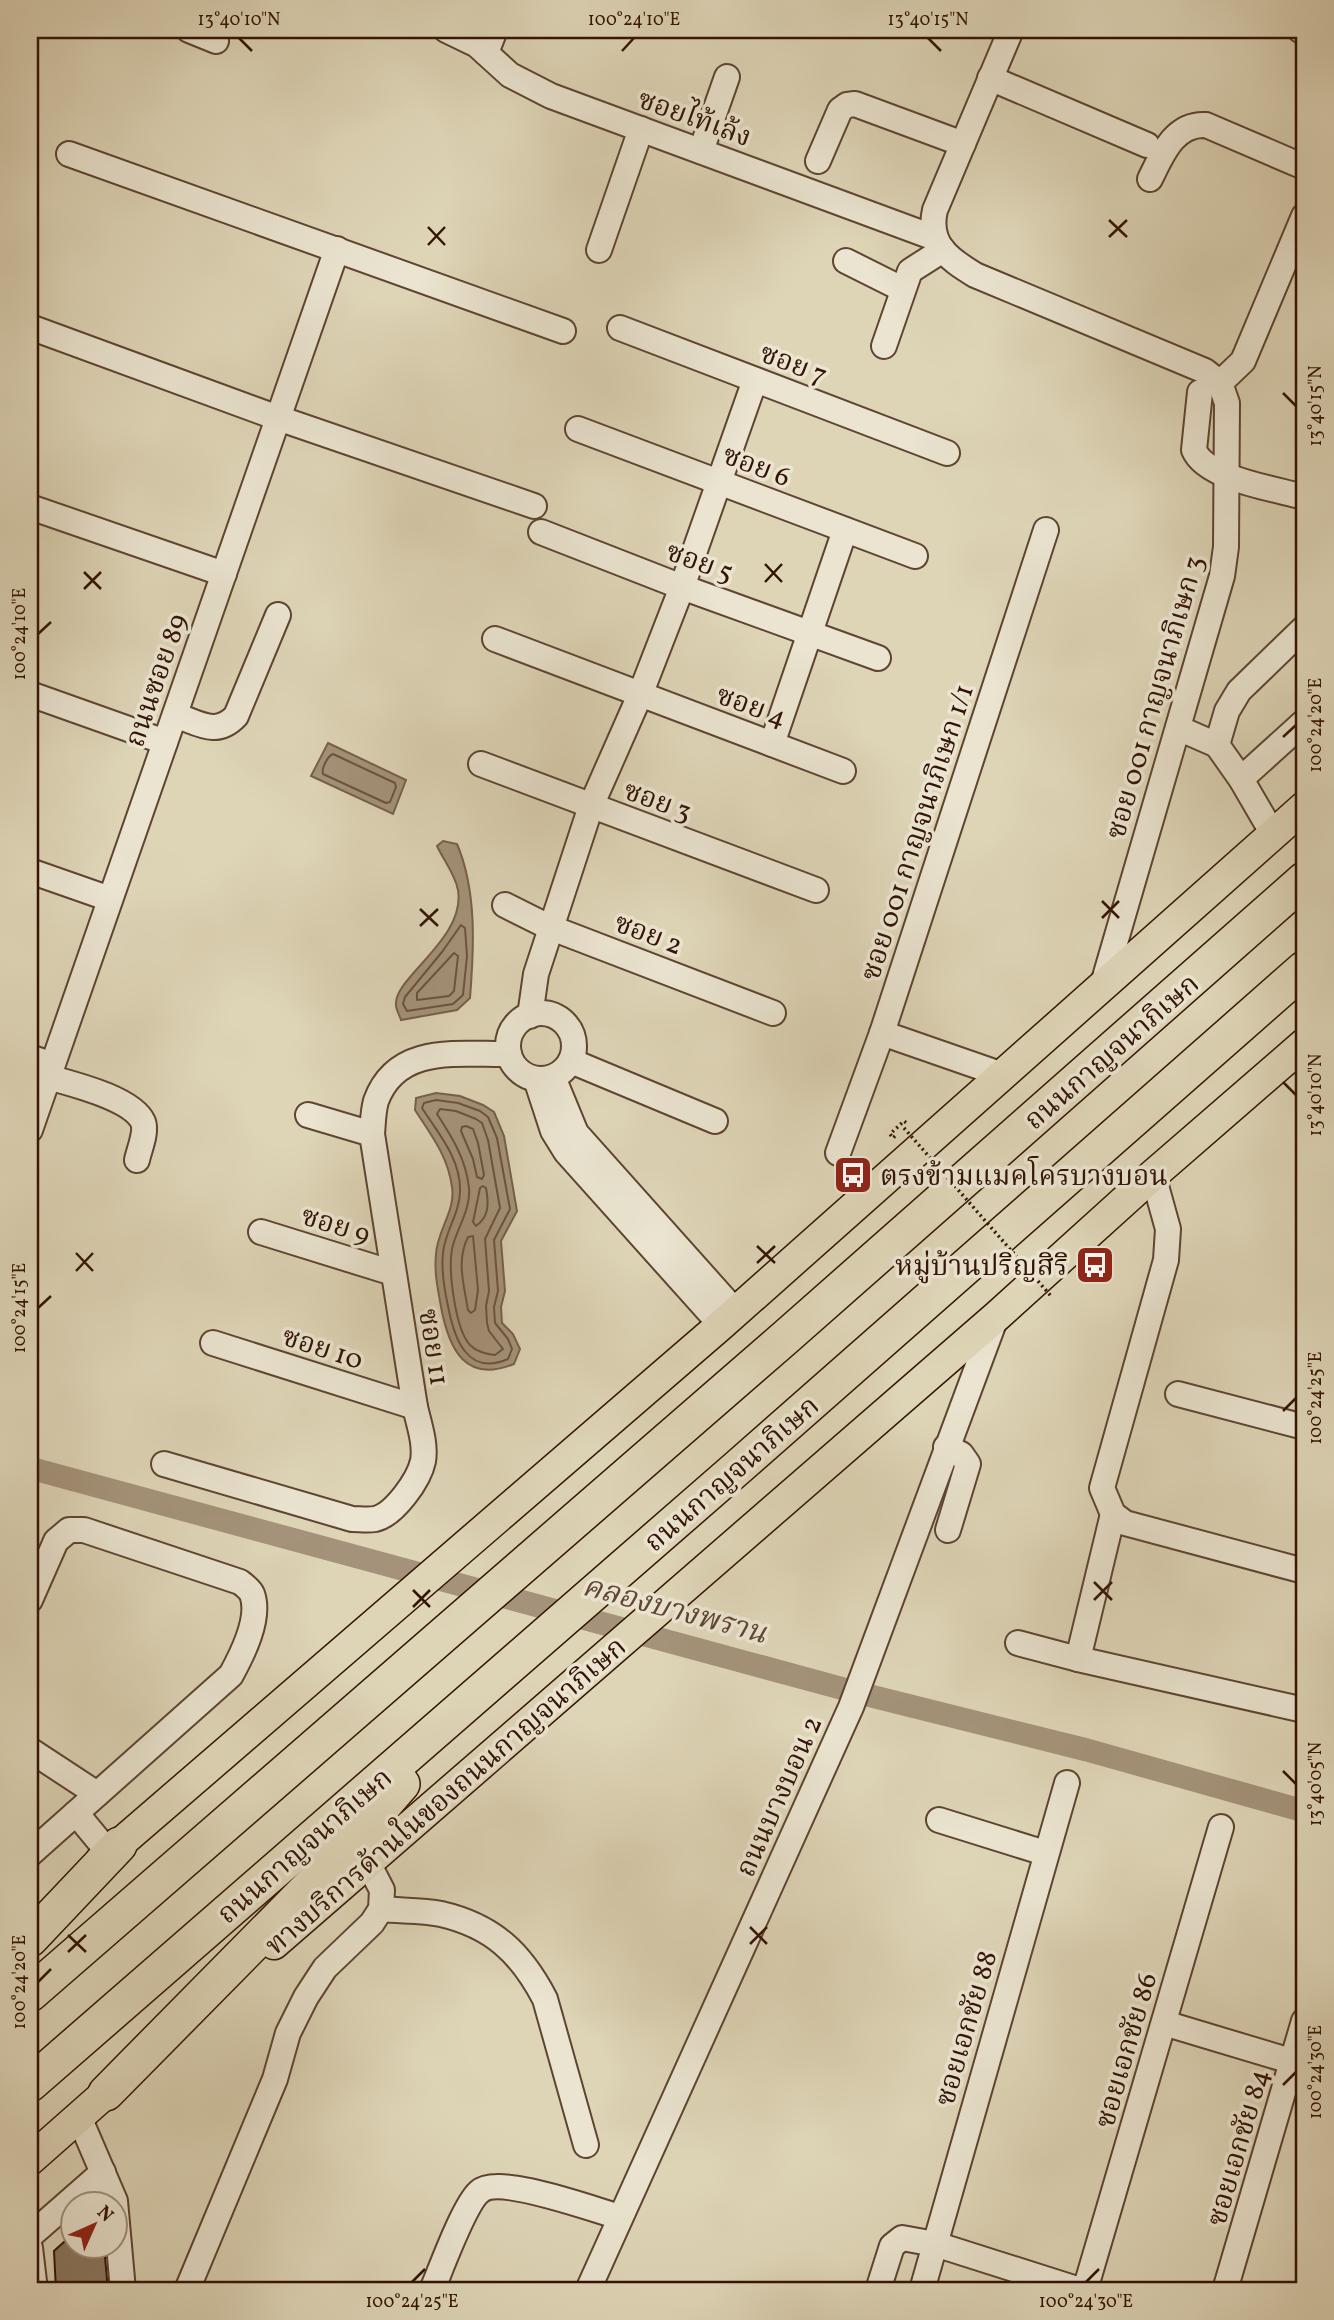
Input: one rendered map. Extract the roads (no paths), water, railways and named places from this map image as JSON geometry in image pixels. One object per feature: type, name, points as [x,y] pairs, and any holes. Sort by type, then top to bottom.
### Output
[{"type":"highway","name":"ถนนกาญจนาภิเษก","points":[[30,1994],[807,1318],[1304,880]]},
{"type":"highway","name":"ถนนกาญจนาภิเษก","points":[[30,2084],[736,1469],[1304,969]]},
{"type":"highway","points":[[106,2093],[334,1862],[484,1689]]},
{"type":"highway","points":[[30,1939],[114,1849]]},
{"type":"main road","points":[[30,1921],[728,1318],[1304,807]]},
{"type":"main road","name":"ทางบริการด้านในของถนนกาญจนาภิเษก","points":[[30,2160],[367,1861],[997,1316],[1304,1044]]},
{"type":"street","points":[[189,30],[216,41]]},
{"type":"street","name":"ซอยไท้เล้ง","points":[[446,30],[463,37],[486,53],[510,75],[551,96],[939,244]]},
{"type":"street","points":[[486,53],[495,30]]},
{"type":"street","points":[[1011,30],[935,210],[932,222],[939,244],[948,258],[975,275],[1205,371],[1210,387],[1243,361],[1304,216]]},
{"type":"street","points":[[701,151],[727,77]]},
{"type":"street","points":[[990,78],[1147,145]]},
{"type":"street","points":[[818,161],[840,110],[846,105],[855,104],[962,144]]},
{"type":"street","points":[[1150,179],[1168,144],[1182,131],[1195,124],[1206,125],[1304,167]]},
{"type":"street","points":[[599,250],[641,129]]},
{"type":"street","points":[[69,155],[564,331]]},
{"type":"street","points":[[884,346],[906,276],[939,244]]},
{"type":"street","name":"ถนนซอย 89","points":[[30,1130],[43,1066],[110,899],[337,249]]},
{"type":"street","points":[[846,261],[902,289]]},
{"type":"street","points":[[30,327],[278,418],[534,506]]},
{"type":"street","name":"ซอย 7","points":[[620,328],[947,453]]},
{"type":"street","points":[[530,1016],[536,974],[549,927],[591,806],[640,695],[682,587],[755,380]]},
{"type":"street","name":"ซอย 001 กาญจนาภิเษก 3","points":[[1103,984],[1222,576],[1226,547],[1227,403],[1210,387]]},
{"type":"street","name":"ซอย 6","points":[[578,429],[915,556]]},
{"type":"street","points":[[1227,476],[1304,497]]},
{"type":"street","points":[[30,507],[224,574]]},
{"type":"street","points":[[772,744],[845,530]]},
{"type":"street","name":"ซอย 001 กาญจนาภิเษก 1/1","points":[[838,1153],[882,1033],[1046,530]]},
{"type":"street","name":"ซอย 5","points":[[541,532],[878,659]]},
{"type":"street","points":[[175,715],[215,729],[228,725],[236,716],[278,615]]},
{"type":"street","points":[[1217,745],[1227,711],[1239,691],[1304,628]]},
{"type":"street","name":"ซอย 4","points":[[495,639],[843,771]]},
{"type":"street","points":[[30,694],[165,742]]},
{"type":"street","points":[[1241,779],[1304,722]]},
{"type":"street","points":[[1178,728],[1217,745],[1241,779],[1273,834]]},
{"type":"street","name":"ซอย 3","points":[[481,764],[816,890]]},
{"type":"street","points":[[30,871],[110,899]]},
{"type":"street","name":"ซอย 2","points":[[505,905],[549,927],[773,1013]]},
{"type":"street","points":[[715,1121],[553,1073],[519,1071],[509,1054],[510,1035],[521,1020],[541,1013],[552,1015],[569,1029],[574,1051],[553,1073],[553,1131],[566,1152],[728,1318]]},
{"type":"street","points":[[882,1033],[1000,1074]]},
{"type":"street","name":"ซอย 11","points":[[163,1464],[352,1519],[376,1518],[392,1510],[410,1488],[423,1463],[423,1443],[372,1133],[376,1102],[388,1080],[404,1064],[426,1056],[509,1054]]},
{"type":"street","points":[[43,1066],[130,1108],[143,1121],[144,1129],[137,1160]]},
{"type":"street","points":[[308,1115],[372,1133]]},
{"type":"street","points":[[1153,1175],[1168,1229],[1166,1260],[1102,1488],[1113,1514],[1125,1523],[1304,1571]]},
{"type":"street","name":"ซอย 9","points":[[261,1232],[393,1273]]},
{"type":"street","name":"ถนนบางบอน 2","points":[[588,2290],[866,1673],[946,1447],[997,1316]]},
{"type":"street","name":"ซอย 10","points":[[214,1343],[415,1407]]},
{"type":"street","points":[[1178,1394],[1304,1427]]},
{"type":"street","points":[[946,1447],[961,1454],[968,1464],[948,1530]]},
{"type":"street","points":[[1078,1659],[1113,1514]]},
{"type":"street","points":[[30,1600],[57,1541],[69,1530],[84,1530],[240,1582],[251,1593],[254,1610],[247,1646],[231,1675],[30,1854]]},
{"type":"street","points":[[1018,1643],[1304,1710]]},
{"type":"street","points":[[30,1750],[97,1794]]},
{"type":"street","name":"ซอยเอกชัย 88","points":[[922,2290],[1067,1783]]},
{"type":"street","points":[[76,1813],[114,1849]]},
{"type":"street","points":[[939,1819],[1045,1853]]},
{"type":"street","name":"ซอยเอกชัย 86","points":[[1083,2290],[1221,1827]]},
{"type":"street","points":[[187,2290],[275,2079],[288,2033],[306,1997],[325,1968],[372,1923],[382,1909],[382,1890],[367,1861]]},
{"type":"street","points":[[382,1909],[440,1914],[485,1930],[510,1947],[534,1978],[545,1999],[586,2144]]},
{"type":"street","name":"ซอยเอกชัย 84","points":[[1225,2290],[1298,2063],[1304,2021]]},
{"type":"street","points":[[1164,2023],[1298,2063]]},
{"type":"street","points":[[79,2117],[117,2210],[122,2290]]},
{"type":"street","points":[[30,2236],[103,2172]]},
{"type":"street","points":[[432,2290],[470,2205],[479,2191],[492,2185],[529,2190],[620,2217]]},
{"type":"street","points":[[878,2290],[892,2246],[902,2238],[935,2244],[1083,2290]]},
{"type":"street","points":[[30,2248],[35,2290]]},
{"type":"water","points":[[328,743],[406,780],[393,814],[311,776]]},
{"type":"water","points":[[443,841],[457,844],[468,881],[473,940],[470,998],[457,1010],[401,1020],[396,1007],[398,994],[441,941],[458,908],[457,884],[437,846]]},
{"type":"water","points":[[436,1093],[460,1096],[483,1105],[494,1112],[504,1136],[517,1211],[501,1241],[505,1291],[501,1307],[502,1323],[513,1334],[520,1349],[514,1364],[497,1369],[471,1366],[462,1359],[444,1322],[436,1274],[436,1254],[453,1196],[452,1187],[443,1156],[415,1110],[416,1098]]},
{"type":"waterway","name":"คลองบางพราน","points":[[30,1468],[855,1692],[1087,1750],[1304,1811]]},
{"type":"place","name":"ตรงข้ามแมคโครบางบอน","points":[[853,1175]]},
{"type":"place","name":"หมู่บ้านปริญสิริ","points":[[1095,1265]]}]
